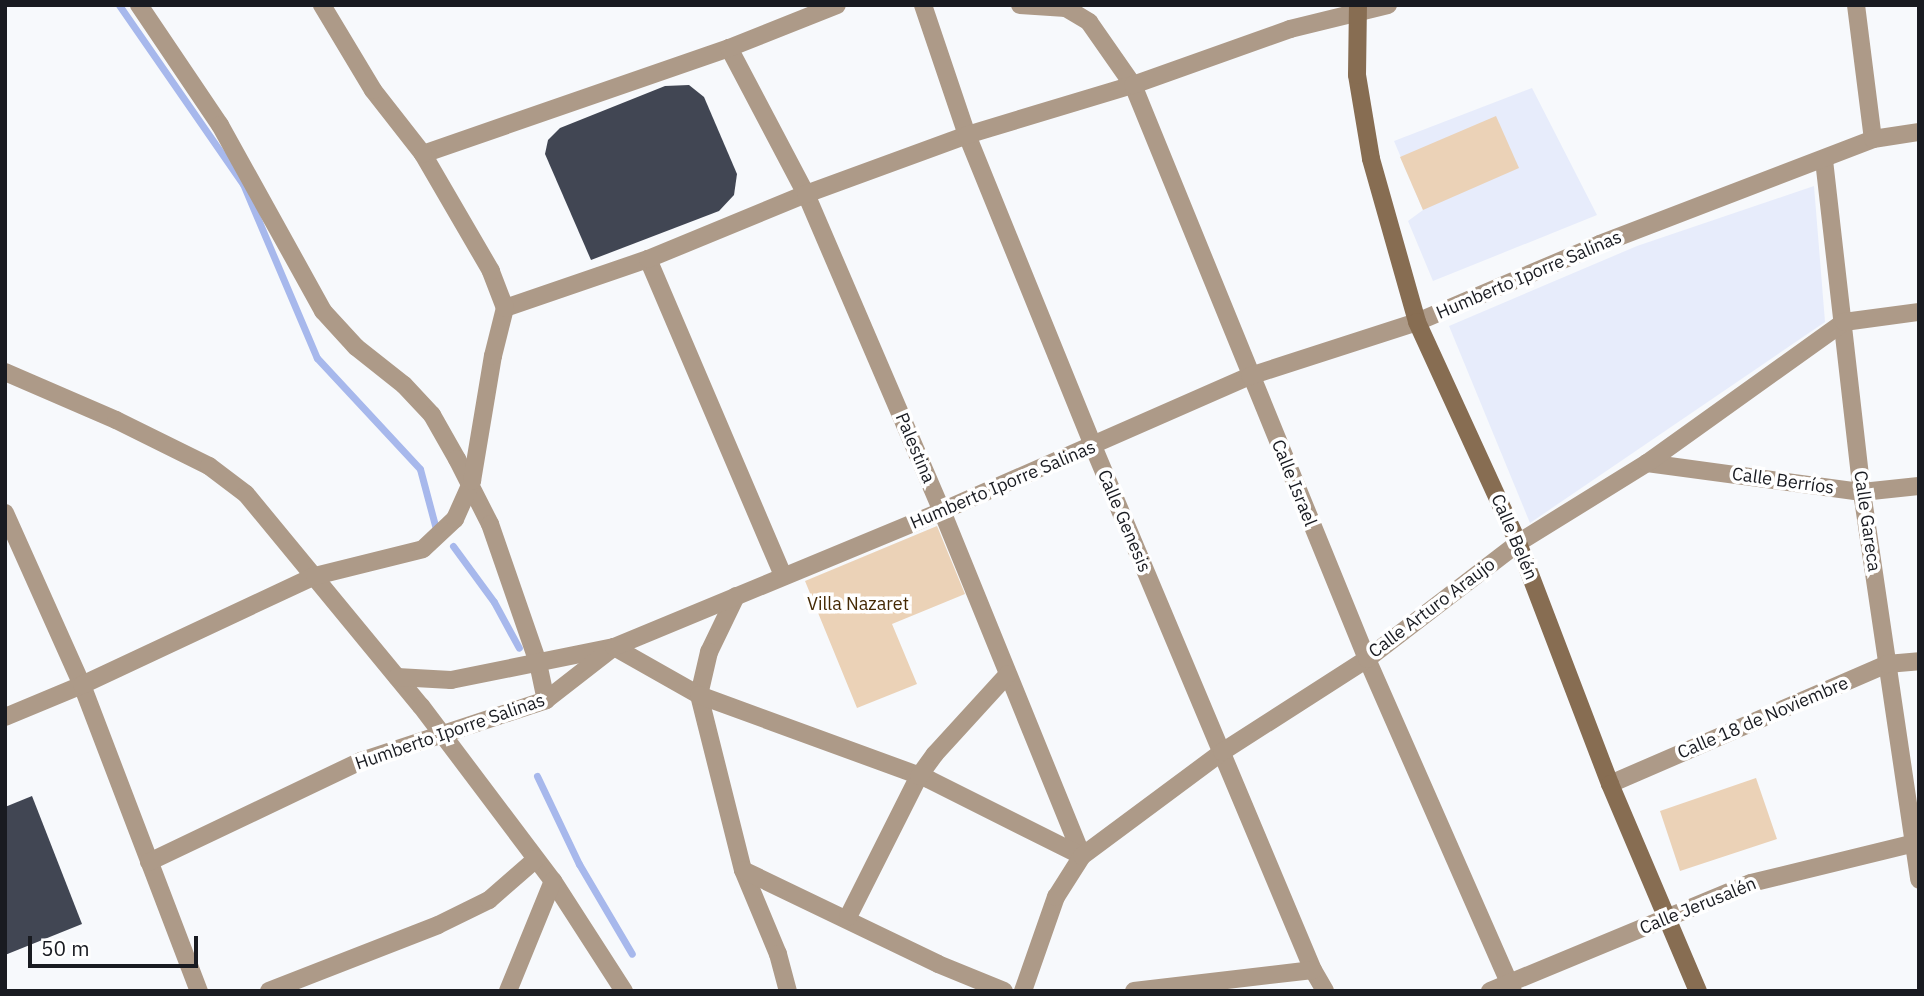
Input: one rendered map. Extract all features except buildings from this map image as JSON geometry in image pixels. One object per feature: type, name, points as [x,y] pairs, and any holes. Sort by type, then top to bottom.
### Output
[{"type":"main road","name":"Calle Belén","points":[[1358,5],[1357,75],[1371,159],[1417,322],[1518,543],[1610,784],[1698,991]]},
{"type":"street","points":[[139,5],[220,125],[323,311],[356,347],[404,385],[432,415],[490,524],[538,663],[546,700]]},
{"type":"street","points":[[423,154],[729,48],[838,5]]},
{"type":"street","name":"Calle Genesis","points":[[923,5],[967,135],[1093,446],[1313,970],[1325,991]]},
{"type":"street","name":"Calle Israel","points":[[1020,5],[1066,8],[1089,22],[1133,85],[1367,659],[1511,987]]},
{"type":"street","points":[[505,308],[648,259],[806,194],[967,135],[1133,85],[1290,29],[1388,5]]},
{"type":"street","points":[[1856,5],[1873,139]]},
{"type":"street","points":[[5,717],[82,685],[315,576],[423,549],[455,519],[470,485],[493,356],[505,308],[491,271],[423,154],[373,90],[324,6]]},
{"type":"street","name":"Palestina","points":[[729,48],[806,194],[942,511],[1083,856]]},
{"type":"street","name":"Humberto Iporre Salinas","points":[[149,862],[360,761],[546,700],[614,647],[942,511],[1250,376],[1417,322],[1600,244],[1873,139],[1919,132]]},
{"type":"street","name":"Calle Gareca","points":[[1824,160],[1862,492],[1916,842],[1919,880]]},
{"type":"street","points":[[648,259],[783,576]]},
{"type":"street","name":"Calle Arturo Araujo","points":[[1023,991],[1035,950],[1056,897],[1083,856],[1222,752],[1367,659],[1518,543],[1647,463],[1844,322],[1919,312]]},
{"type":"street","points":[[5,372],[116,420],[209,466],[246,494],[397,677],[553,881],[624,991]]},
{"type":"street","name":"Calle Berríos","points":[[1647,463],[1862,492],[1919,486]]},
{"type":"street","points":[[5,513],[82,685],[199,991]]},
{"type":"street","points":[[736,596],[709,652],[699,695],[743,870],[778,954],[788,991]]},
{"type":"street","points":[[397,677],[451,680],[614,647],[699,695],[919,776],[1083,856]]},
{"type":"street","name":"Calle 18 de Noviembre","points":[[1610,784],[1887,664],[1919,661]]},
{"type":"street","points":[[848,918],[919,776],[934,754],[1008,674]]},
{"type":"street","name":"Calle Jerusalén","points":[[1490,991],[1511,987],[1751,883],[1916,842]]},
{"type":"street","points":[[269,991],[438,925],[489,900],[536,859]]},
{"type":"street","points":[[743,870],[848,918],[939,964],[1004,991]]},
{"type":"street","points":[[508,991],[553,881]]},
{"type":"street","points":[[1134,991],[1313,970]]},
{"type":"shaded area","points":[[1532,88],[1597,215],[1433,281],[1408,221],[1423,210],[1394,141]]},
{"type":"shaded area","points":[[1814,186],[1825,322],[1530,523],[1449,326],[1637,246]]},
{"type":"green space","points":[[1496,116],[1519,168],[1423,210],[1400,157]]},
{"type":"green space","name":"Villa Nazaret","points":[[937,526],[965,594],[892,624],[917,684],[857,708],[805,581]]},
{"type":"green space","points":[[1756,778],[1777,839],[1680,871],[1660,811]]},
{"type":"waterway","points":[[119,5],[243,184],[317,358],[420,469],[436,529]]},
{"type":"waterway","points":[[453,546],[494,602],[519,648]]},
{"type":"waterway","points":[[537,776],[579,864],[632,954]]}]
